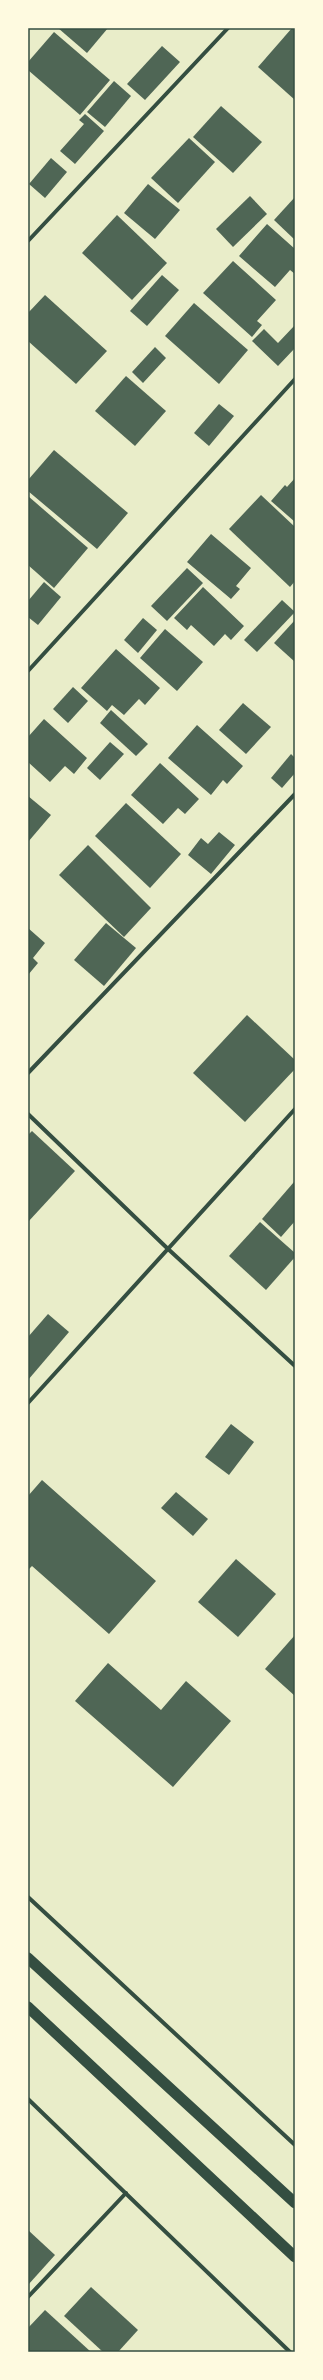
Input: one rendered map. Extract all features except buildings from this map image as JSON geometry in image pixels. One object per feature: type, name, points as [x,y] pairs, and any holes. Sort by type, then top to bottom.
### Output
[{"type":"highway","points":[[28,1958],[295,2203]]},
{"type":"highway","points":[[28,2007],[295,2257]]},
{"type":"street","points":[[28,241],[228,28]]},
{"type":"street","points":[[28,671],[295,379]]},
{"type":"street","points":[[28,1073],[295,794]]},
{"type":"street","points":[[28,1403],[167,1248],[295,1109]]},
{"type":"street","points":[[28,1114],[167,1248],[295,1366]]},
{"type":"street","points":[[28,1897],[295,2145]]},
{"type":"street","points":[[28,2099],[290,2352]]},
{"type":"street","points":[[28,2297],[126,2193]]}]
